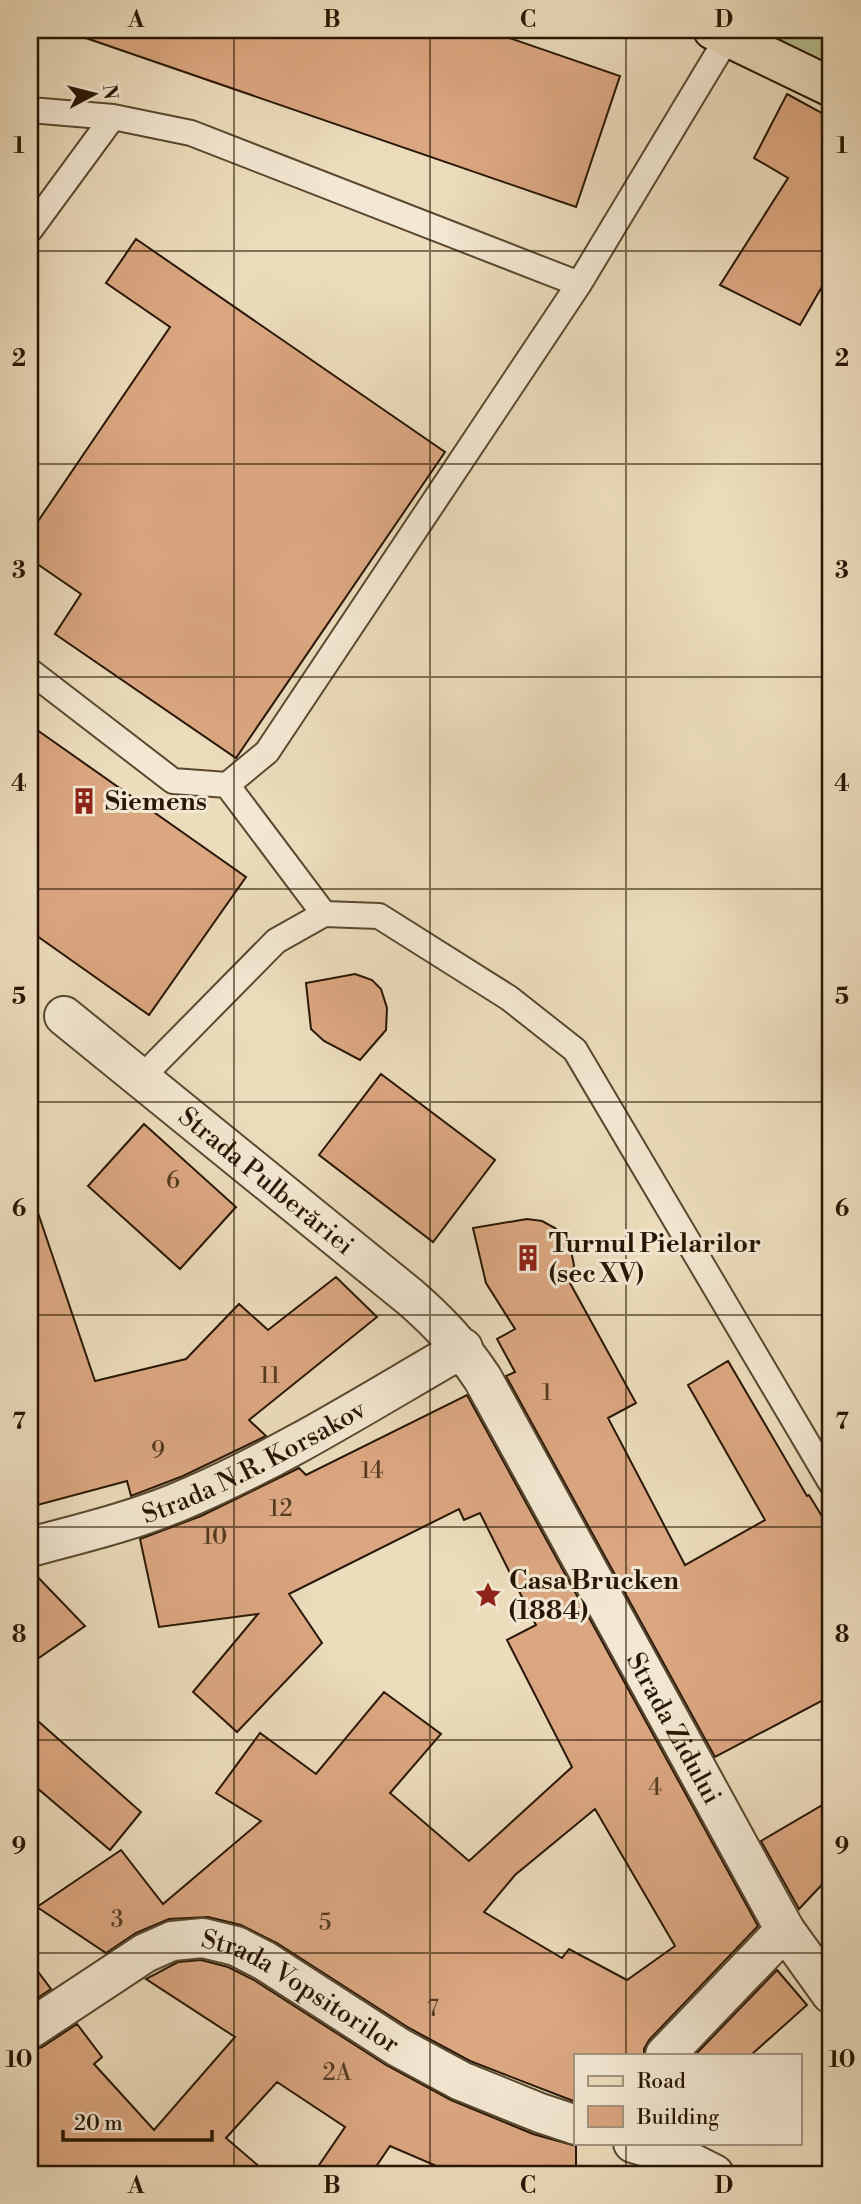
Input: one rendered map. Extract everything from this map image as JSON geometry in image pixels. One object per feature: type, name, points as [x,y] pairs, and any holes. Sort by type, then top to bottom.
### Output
[{"type":"main road","points":[[721,33],[831,88]]},
{"type":"street","name":"Strada Pulberăriei","points":[[64,1016],[410,1297],[439,1322],[463,1349]]},
{"type":"street","name":"Strada N.R. Korsakov","points":[[30,1547],[128,1519],[189,1497],[245,1472],[463,1349]]},
{"type":"street","name":"Strada Zidului","points":[[463,1349],[489,1391],[785,1930],[831,1994]]},
{"type":"street","points":[[666,2054],[785,1930]]},
{"type":"street","name":"Strada Vopsitorilor","points":[[30,2029],[145,1953],[172,1941],[203,1938],[236,1946],[265,1961],[398,2047],[461,2081],[574,2124]]},
{"type":"street","points":[[637,2144],[680,2157],[714,2174]]},
{"type":"lane","points":[[30,671],[173,781],[227,785],[267,752],[579,284],[721,33]]},
{"type":"lane","points":[[30,110],[113,117],[191,133],[579,284]]},
{"type":"lane","points":[[30,230],[113,117]]},
{"type":"lane","points":[[227,785],[324,914]]},
{"type":"lane","points":[[140,1079],[276,941],[324,914],[379,916],[509,998],[575,1050],[831,1483]]},
{"type":"green space","points":[[726,30],[831,30],[831,87]]},
{"type":"building","points":[[81,30],[486,30],[620,76],[576,207],[80,36]]},
{"type":"building","points":[[787,94],[827,116],[831,109],[831,271],[800,325],[720,285],[788,178],[754,158]]},
{"type":"building","points":[[136,239],[445,452],[236,758],[55,634],[81,594],[30,559],[30,533],[170,327],[106,283]]},
{"type":"building","name":"Siemens","points":[[30,725],[246,877],[149,1015],[30,931]]},
{"type":"building","points":[[355,974],[372,980],[381,989],[387,1008],[386,1030],[360,1060],[324,1041],[311,1029],[306,983]]},
{"type":"building","points":[[381,1074],[495,1160],[433,1242],[319,1155]]},
{"type":"building","points":[[144,1124],[236,1207],[180,1269],[88,1186]]},
{"type":"building","points":[[37,1210],[95,1381],[186,1359],[239,1304],[268,1330],[336,1277],[377,1317],[249,1420],[266,1436],[183,1476],[131,1496],[127,1481],[30,1507],[30,1211]]},
{"type":"building","points":[[527,1219],[542,1221],[555,1228],[565,1238],[571,1251],[574,1265],[570,1283],[636,1403],[608,1418],[685,1565],[765,1520],[688,1385],[728,1361],[807,1496],[809,1495],[831,1531],[831,1696],[715,1757],[506,1376],[515,1372],[497,1339],[515,1329],[486,1283],[473,1228]]},
{"type":"building","points":[[467,1395],[758,1926],[649,2040],[644,2054],[574,2054],[574,2101],[470,2061],[409,2028],[277,1943],[241,1925],[208,1917],[169,1919],[136,1933],[106,1953],[37,1907],[121,1850],[163,1904],[261,1821],[216,1793],[260,1733],[316,1774],[384,1692],[441,1734],[390,1793],[469,1861],[572,1767],[507,1640],[536,1625],[480,1513],[464,1520],[459,1509],[289,1594],[322,1643],[237,1732],[193,1692],[258,1614],[159,1627],[140,1539],[201,1516],[299,1468],[306,1475]],"holes":[[[595,1809],[675,1946],[627,1980],[569,1949],[562,1958],[484,1912],[515,1875]]]},
{"type":"building","points":[[30,1569],[85,1626],[30,1664]]},
{"type":"building","points":[[30,1714],[141,1812],[110,1850],[30,1782]]},
{"type":"building","points":[[831,1800],[831,1875],[799,1909],[761,1841]]},
{"type":"building","points":[[201,1960],[228,1967],[254,1980],[386,2065],[451,2100],[533,2134],[576,2146],[576,2174],[455,2174],[390,2146],[371,2174],[313,2174],[345,2127],[277,2082],[226,2138],[268,2174],[30,2174],[30,2051],[42,2047],[77,2024],[102,2057],[94,2064],[154,2130],[235,2037],[146,1979],[178,1962]]},
{"type":"building","points":[[30,1961],[51,1989],[30,2003]]},
{"type":"building","points":[[777,1970],[807,2005],[752,2054],[696,2054]]},
{"type":"place","name":"Siemens","points":[[84,801]]},
{"type":"place","name":"Turnul Pielarilor (sec XV)","points":[[528,1258]]},
{"type":"place","name":"Casa Brucken (1884)","points":[[488,1595]]}]
